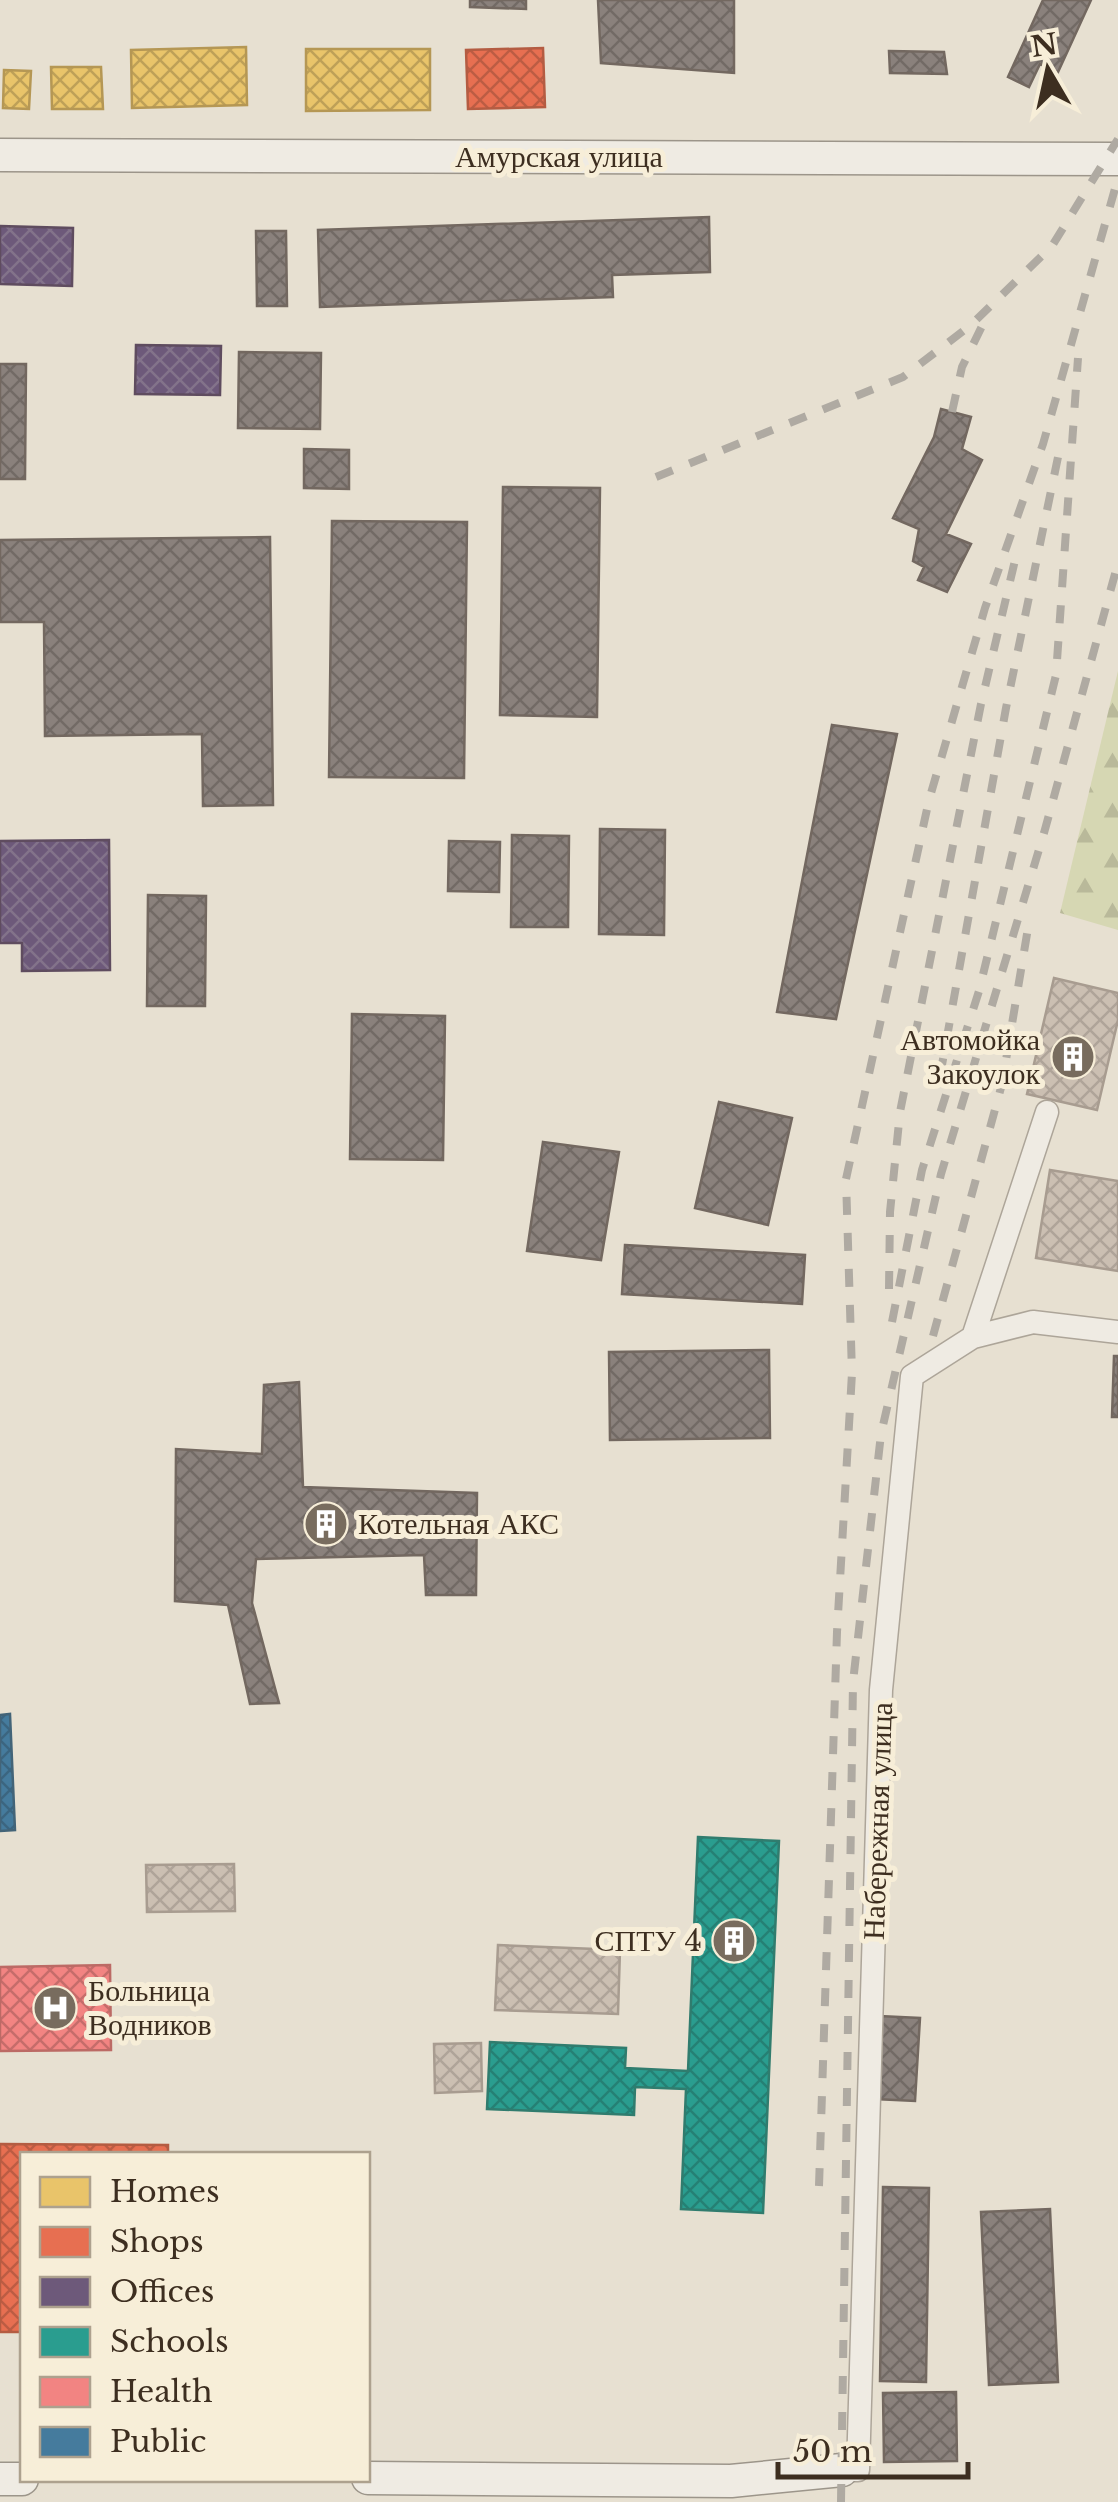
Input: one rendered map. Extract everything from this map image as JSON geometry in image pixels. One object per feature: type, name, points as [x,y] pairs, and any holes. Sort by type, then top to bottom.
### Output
[{"type":"street","name":"Амурская улица","points":[[0,155],[1118,159]]},
{"type":"street","points":[[973,1337],[1046,1112]]},
{"type":"street","name":"Набережная улица","points":[[842,2470],[858,2470],[881,1690],[902,1446],[912,1376],[973,1337],[1033,1322],[1118,1332]]},
{"type":"street","points":[[370,2478],[731,2480],[842,2470]]},
{"type":"green space","points":[[1118,671],[1118,930],[1060,913]]},
{"type":"building: Homes","points":[[246,47],[247,105],[132,108],[131,50]]},
{"type":"building: Homes","points":[[306,49],[430,49],[430,110],[306,111]]},
{"type":"building: Homes","points":[[51,67],[101,67],[103,109],[52,109]]},
{"type":"building: Homes","points":[[4,70],[31,71],[29,109],[3,108]]},
{"type":"building: Shops","points":[[543,48],[545,107],[468,109],[466,50]]},
{"type":"building: Shops","points":[[0,2144],[168,2145],[168,2152],[20,2152],[20,2332],[0,2332]]},
{"type":"building: Offices","points":[[0,226],[73,228],[72,286],[0,284]]},
{"type":"building: Offices","points":[[136,345],[221,346],[220,395],[135,394]]},
{"type":"building: Offices","points":[[109,840],[110,970],[22,971],[22,943],[0,943],[0,841]]},
{"type":"building: Schools","name":"СПТУ 4","points":[[698,1837],[779,1841],[763,2213],[681,2209],[686,2089],[635,2087],[634,2115],[487,2109],[490,2042],[626,2048],[625,2068],[688,2071]]},
{"type":"building: Health","name":"Больница Водников","points":[[110,1965],[111,2050],[0,2051],[0,1967]]},
{"type":"building: Public","points":[[10,1714],[15,1830],[0,1831],[0,1715]]},
{"type":"building: Industry","points":[[470,0],[526,0],[526,9],[470,7]]},
{"type":"building: Industry","points":[[598,0],[734,0],[734,73],[601,63]]},
{"type":"building: Industry","points":[[1043,0],[1091,0],[1058,72],[1040,64],[1029,87],[1008,77]]},
{"type":"building: Industry","points":[[889,51],[944,52],[947,74],[890,73]]},
{"type":"building: Industry","points":[[709,217],[710,272],[612,275],[613,297],[320,307],[318,230]]},
{"type":"building: Industry","points":[[256,231],[286,231],[287,306],[257,306]]},
{"type":"building: Industry","points":[[239,352],[321,353],[320,429],[238,428]]},
{"type":"building: Industry","points":[[0,364],[26,364],[25,479],[0,479]]},
{"type":"building: Industry","points":[[941,409],[971,417],[962,449],[982,460],[946,534],[971,544],[947,592],[918,580],[924,567],[913,561],[919,529],[893,518],[934,437]]},
{"type":"building: Industry","points":[[304,449],[349,450],[349,489],[304,488]]},
{"type":"building: Industry","points":[[503,487],[600,488],[597,717],[500,715]]},
{"type":"building: Industry","points":[[332,521],[467,522],[464,778],[329,777]]},
{"type":"building: Industry","points":[[270,537],[273,805],[203,806],[202,734],[45,736],[44,622],[0,622],[0,540]]},
{"type":"building: Industry","points":[[832,725],[897,734],[836,1019],[777,1012]]},
{"type":"building: Industry","points":[[600,829],[665,830],[664,935],[599,934]]},
{"type":"building: Industry","points":[[512,835],[569,836],[568,927],[511,927]]},
{"type":"building: Industry","points":[[449,841],[500,842],[499,892],[448,891]]},
{"type":"building: Industry","points":[[148,895],[206,896],[205,1006],[147,1006]]},
{"type":"building: Industry","points":[[352,1014],[445,1016],[443,1160],[350,1159]]},
{"type":"building: Industry","points":[[719,1102],[792,1118],[768,1225],[695,1208]]},
{"type":"building: Industry","points":[[543,1142],[619,1152],[601,1260],[527,1251]]},
{"type":"building: Industry","points":[[625,1245],[805,1255],[802,1304],[622,1294]]},
{"type":"building: Industry","points":[[769,1350],[770,1438],[610,1440],[609,1352]]},
{"type":"building: Industry","points":[[1114,1356],[1118,1356],[1118,1417],[1112,1417]]},
{"type":"building: Industry","name":"Котельная АКС","points":[[299,1382],[303,1487],[477,1493],[476,1595],[426,1595],[424,1555],[256,1559],[252,1603],[279,1703],[250,1704],[228,1605],[175,1601],[176,1449],[262,1454],[264,1385]]},
{"type":"building: Industry","points":[[879,2016],[920,2018],[915,2101],[875,2099]]},
{"type":"building: Industry","points":[[883,2187],[929,2188],[926,2382],[880,2381]]},
{"type":"building: Industry","points":[[1050,2209],[1058,2382],[989,2385],[981,2212]]},
{"type":"building: Industry","points":[[956,2392],[957,2461],[884,2462],[883,2393]]},
{"type":"building: Other","name":"Автомойка Закоулок","points":[[1054,978],[1118,993],[1118,1020],[1097,1110],[1027,1094]]},
{"type":"building: Other","points":[[1050,1170],[1118,1181],[1118,1271],[1036,1258]]},
{"type":"building: Other","points":[[234,1864],[235,1911],[147,1912],[146,1865]]},
{"type":"building: Other","points":[[498,1945],[620,1950],[618,2014],[495,2010]]},
{"type":"building: Other","points":[[481,2043],[482,2091],[435,2093],[434,2044]]},
{"type":"railway","points":[[656,477],[903,377],[971,325],[1052,246],[1118,139]]},
{"type":"railway","points":[[819,2186],[837,1632],[852,1373],[846,1179],[929,800],[985,608],[1043,444],[1118,178]]},
{"type":"railway","points":[[952,412],[962,367],[985,320]]},
{"type":"railway","points":[[892,1322],[922,1170],[979,991],[1056,675],[1078,358]]},
{"type":"railway","points":[[940,1076],[1006,708],[1058,457]]},
{"type":"railway","points":[[889,1289],[890,1212],[900,1112],[981,704],[1016,556]]},
{"type":"railway","points":[[841,2502],[853,1682],[881,1434],[941,1174],[1044,833],[1118,563]]},
{"type":"railway","points":[[933,1336],[1002,1084],[1029,922]]},
{"type":"place","name":"Автомойка Закоулок","points":[[1073,1057]]},
{"type":"place","name":"Котельная АКС","points":[[326,1524]]},
{"type":"place","name":"СПТУ 4","points":[[734,1941]]},
{"type":"place","name":"Больница Водников","points":[[55,2008]]}]
